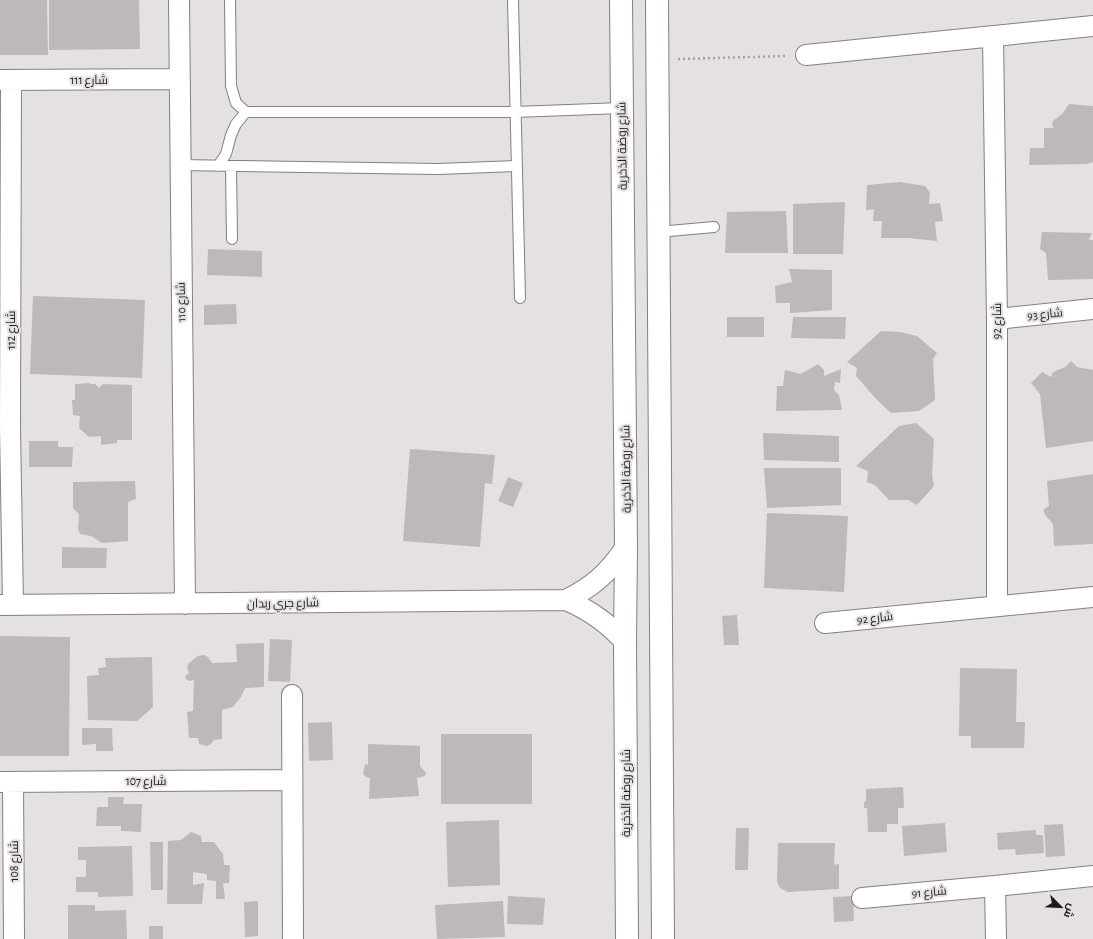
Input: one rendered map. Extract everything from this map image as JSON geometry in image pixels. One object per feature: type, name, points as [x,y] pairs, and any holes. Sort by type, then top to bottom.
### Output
[{"type":"street","name":"شارع 110","points":[[179,0],[185,604]]},
{"type":"street","name":"شارع روضة الذخرية","points":[[621,0],[626,547],[625,642],[627,939]]},
{"type":"street","points":[[656,0],[663,939]]},
{"type":"street","points":[[806,55],[1093,26]]},
{"type":"street","name":"شارع 92","points":[[993,37],[997,319],[997,606]]},
{"type":"street","name":"شارع 111","points":[[6,80],[179,79]]},
{"type":"street","name":"شارع 112","points":[[6,80],[6,605]]},
{"type":"street","name":"شارع 93","points":[[997,319],[1093,309]]},
{"type":"street","name":"شارع جري ربدان","points":[[566,600],[584,591],[601,579],[615,564],[626,547]]},
{"type":"street","name":"شارع 92","points":[[825,623],[1093,597]]},
{"type":"street","name":"شارع جري ربدان","points":[[6,605],[566,600],[583,607],[599,617],[625,642]]},
{"type":"street","points":[[292,695],[293,939]]},
{"type":"street","name":"شارع 107","points":[[7,782],[292,780]]},
{"type":"street","name":"شارع 108","points":[[7,782],[14,939]]},
{"type":"street","name":"شارع 91","points":[[862,898],[1093,876]]},
{"type":"street","points":[[995,886],[996,939]]},
{"type":"lane","points":[[230,0],[231,86],[236,103],[246,112],[515,112],[622,108]]},
{"type":"lane","points":[[513,0],[520,298]]},
{"type":"lane","points":[[218,166],[226,154],[231,135],[236,124],[246,112]]},
{"type":"lane","points":[[180,165],[438,168],[516,166]]},
{"type":"lane","points":[[231,166],[232,239]]},
{"type":"lane","points":[[658,232],[714,227]]},
{"type":"path","points":[[657,59],[806,55]]},
{"type":"building","points":[[0,0],[47,0],[48,55],[0,55]]},
{"type":"building","points":[[49,0],[139,0],[140,49],[49,50]]},
{"type":"building","points":[[1069,104],[1093,106],[1093,162],[1087,164],[1029,165],[1030,148],[1044,148],[1044,128],[1053,128],[1052,122],[1063,113]]},
{"type":"building","points":[[900,182],[925,186],[930,193],[929,204],[940,203],[943,221],[935,222],[937,241],[908,238],[881,238],[882,221],[873,221],[874,209],[866,210],[867,185]]},
{"type":"building","points":[[845,202],[843,254],[793,254],[793,204]]},
{"type":"building","points":[[786,211],[788,253],[725,253],[727,212]]},
{"type":"building","points":[[1042,232],[1092,233],[1089,240],[1093,240],[1093,279],[1048,280],[1046,253],[1040,249]]},
{"type":"building","points":[[208,249],[262,251],[262,277],[207,275]]},
{"type":"building","points":[[789,269],[832,270],[832,310],[790,313],[790,303],[776,303],[775,286],[792,282]]},
{"type":"building","points":[[33,296],[145,300],[142,378],[30,374]]},
{"type":"building","points":[[236,304],[237,324],[204,325],[204,305]]},
{"type":"building","points":[[727,317],[764,317],[764,337],[727,337]]},
{"type":"building","points":[[793,317],[846,317],[845,339],[791,338]]},
{"type":"building","points":[[881,331],[900,332],[917,336],[937,353],[933,359],[935,400],[919,411],[891,413],[877,400],[856,376],[857,368],[847,362]]},
{"type":"building","points":[[1071,361],[1077,367],[1093,370],[1093,441],[1046,448],[1040,394],[1031,383],[1042,372],[1051,377],[1053,372],[1065,367]]},
{"type":"building","points":[[818,364],[824,370],[824,376],[841,369],[840,383],[835,382],[834,390],[839,395],[842,410],[776,411],[777,386],[783,386],[785,370],[801,374]]},
{"type":"building","points":[[75,384],[95,384],[99,388],[103,384],[132,385],[132,440],[117,440],[117,443],[101,445],[101,436],[89,437],[79,428],[80,416],[73,415],[72,400],[75,400]]},
{"type":"building","points":[[916,423],[934,439],[932,475],[934,486],[917,505],[908,500],[889,500],[875,485],[867,482],[868,471],[856,466],[899,426]]},
{"type":"building","points":[[763,433],[839,436],[839,462],[764,460]]},
{"type":"building","points":[[29,441],[58,441],[58,447],[73,447],[72,467],[29,467]]},
{"type":"building","points":[[410,449],[495,455],[492,484],[485,483],[480,547],[403,541]]},
{"type":"building","points":[[764,468],[841,468],[841,505],[767,508]]},
{"type":"building","points":[[1093,474],[1093,544],[1054,546],[1053,524],[1043,510],[1049,506],[1047,481]]},
{"type":"building","points":[[508,477],[523,483],[513,507],[498,501]]},
{"type":"building","points":[[135,481],[136,499],[128,502],[128,541],[102,543],[91,536],[80,534],[78,529],[79,514],[73,508],[73,482]]},
{"type":"building","points":[[767,513],[848,516],[844,592],[764,588]]},
{"type":"building","points":[[62,547],[107,548],[106,568],[62,568]]},
{"type":"building","points":[[737,615],[739,645],[724,645],[722,616]]},
{"type":"building","points":[[0,636],[70,637],[69,756],[0,756]]},
{"type":"building","points":[[270,639],[292,640],[290,682],[268,681]]},
{"type":"building","points":[[264,643],[264,687],[245,688],[241,697],[233,707],[222,710],[222,739],[214,740],[207,746],[199,744],[198,738],[189,738],[187,712],[193,711],[194,680],[189,681],[185,676],[189,673],[187,667],[189,663],[198,656],[204,655],[208,657],[212,663],[237,662],[236,644]]},
{"type":"building","points":[[152,657],[153,707],[137,721],[88,720],[87,676],[99,675],[98,668],[106,667],[105,658]]},
{"type":"building","points":[[960,668],[1017,669],[1016,722],[1025,722],[1024,748],[971,748],[971,736],[959,736]]},
{"type":"building","points":[[332,722],[333,760],[309,761],[308,723]]},
{"type":"building","points":[[82,728],[112,728],[113,751],[96,751],[96,744],[82,745]]},
{"type":"building","points":[[441,734],[532,734],[532,804],[441,804]]},
{"type":"building","points":[[368,744],[420,746],[420,766],[426,773],[425,776],[417,778],[419,796],[369,799],[370,778],[363,774],[365,764],[368,765]]},
{"type":"building","points":[[903,787],[904,808],[898,808],[898,824],[887,824],[887,832],[868,832],[867,808],[864,808],[864,802],[866,801],[866,789]]},
{"type":"building","points":[[108,797],[124,797],[123,804],[142,804],[141,832],[121,831],[121,826],[96,826],[97,807],[108,807]]},
{"type":"building","points":[[499,820],[500,885],[448,887],[446,822]]},
{"type":"building","points":[[945,823],[947,852],[904,856],[902,826]]},
{"type":"building","points":[[1063,824],[1065,856],[1046,857],[1044,825]]},
{"type":"building","points":[[736,828],[749,828],[748,870],[735,870]]},
{"type":"building","points":[[1036,830],[1036,835],[1043,835],[1044,853],[1016,855],[1015,849],[998,850],[997,833]]},
{"type":"building","points":[[191,832],[201,836],[202,842],[214,842],[223,854],[224,865],[230,865],[229,883],[223,883],[225,899],[216,899],[216,881],[207,880],[207,874],[193,872],[193,885],[204,883],[202,904],[167,904],[168,841],[181,840]]},
{"type":"building","points":[[150,842],[163,842],[163,890],[151,890]]},
{"type":"building","points":[[778,843],[835,843],[834,865],[839,864],[839,889],[788,892],[780,888],[777,882]]},
{"type":"building","points":[[132,846],[133,896],[98,897],[98,892],[76,892],[76,877],[86,877],[86,860],[78,860],[78,847]]},
{"type":"building","points":[[508,896],[545,898],[543,925],[507,924]]},
{"type":"building","points":[[853,896],[854,921],[834,922],[833,897]]},
{"type":"building","points":[[258,901],[258,936],[245,937],[244,902]]},
{"type":"building","points":[[503,901],[505,937],[437,939],[435,905]]},
{"type":"building","points":[[68,905],[95,905],[95,911],[126,910],[127,939],[68,939]]},
{"type":"building","points":[[149,926],[163,926],[163,939],[149,939]]}]
